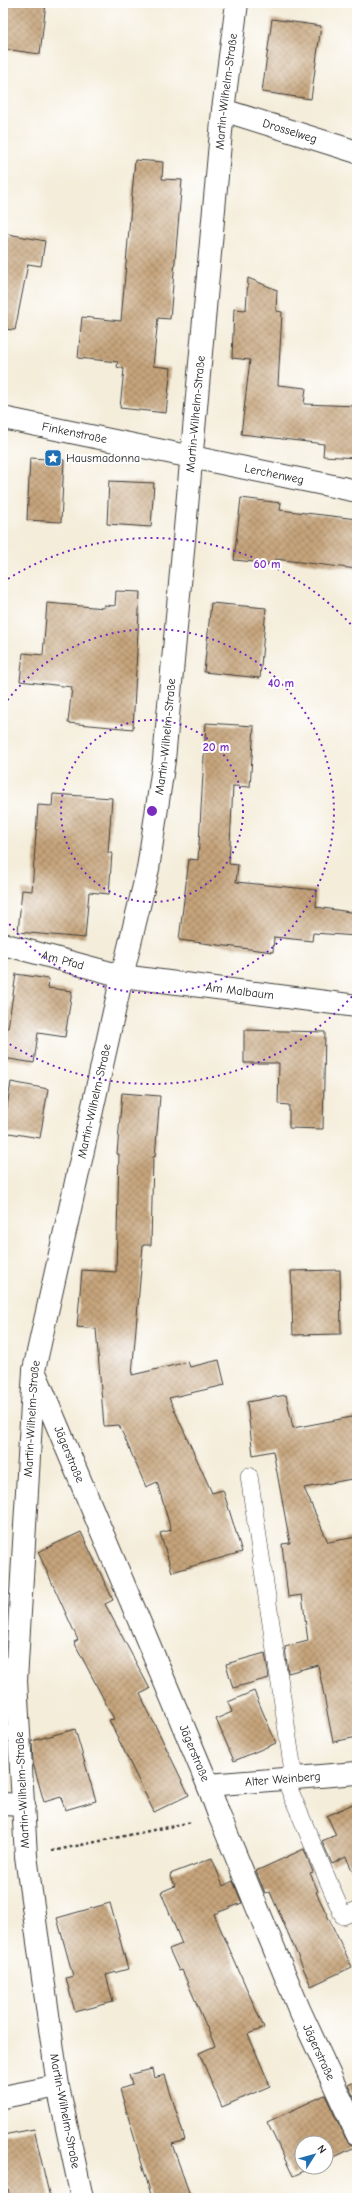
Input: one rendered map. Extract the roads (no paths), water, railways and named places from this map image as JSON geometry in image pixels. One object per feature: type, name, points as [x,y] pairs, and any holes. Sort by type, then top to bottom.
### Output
[{"type":"street","name":"Martin-Wilhelm-Straße","points":[[82,2198],[58,2086],[26,1856],[13,1804],[16,1681],[34,1370],[122,976],[148,869],[164,760],[223,110],[237,3]]},
{"type":"street","name":"Drosselweg","points":[[223,110],[357,152]]},
{"type":"street","name":"Finkenstraße","points":[[3,418],[192,458]]},
{"type":"street","name":"Lerchenweg","points":[[192,458],[357,491]]},
{"type":"street","name":"Am Pfad","points":[[3,944],[122,976]]},
{"type":"street","name":"Am Malbaum","points":[[122,976],[357,1006],[357,1013]]},
{"type":"street","name":"Jägerstraße","points":[[34,1370],[208,1785],[299,2009],[357,2134]]},
{"type":"street","name":"Alter Weinberg","points":[[208,1785],[357,1773]]},
{"type":"street","points":[[3,2097],[58,2086]]},
{"type":"lane","points":[[249,1476],[289,1779],[343,1916],[357,1910]]},
{"type":"place","name":"Hausmadonna","points":[[53,458]]}]
